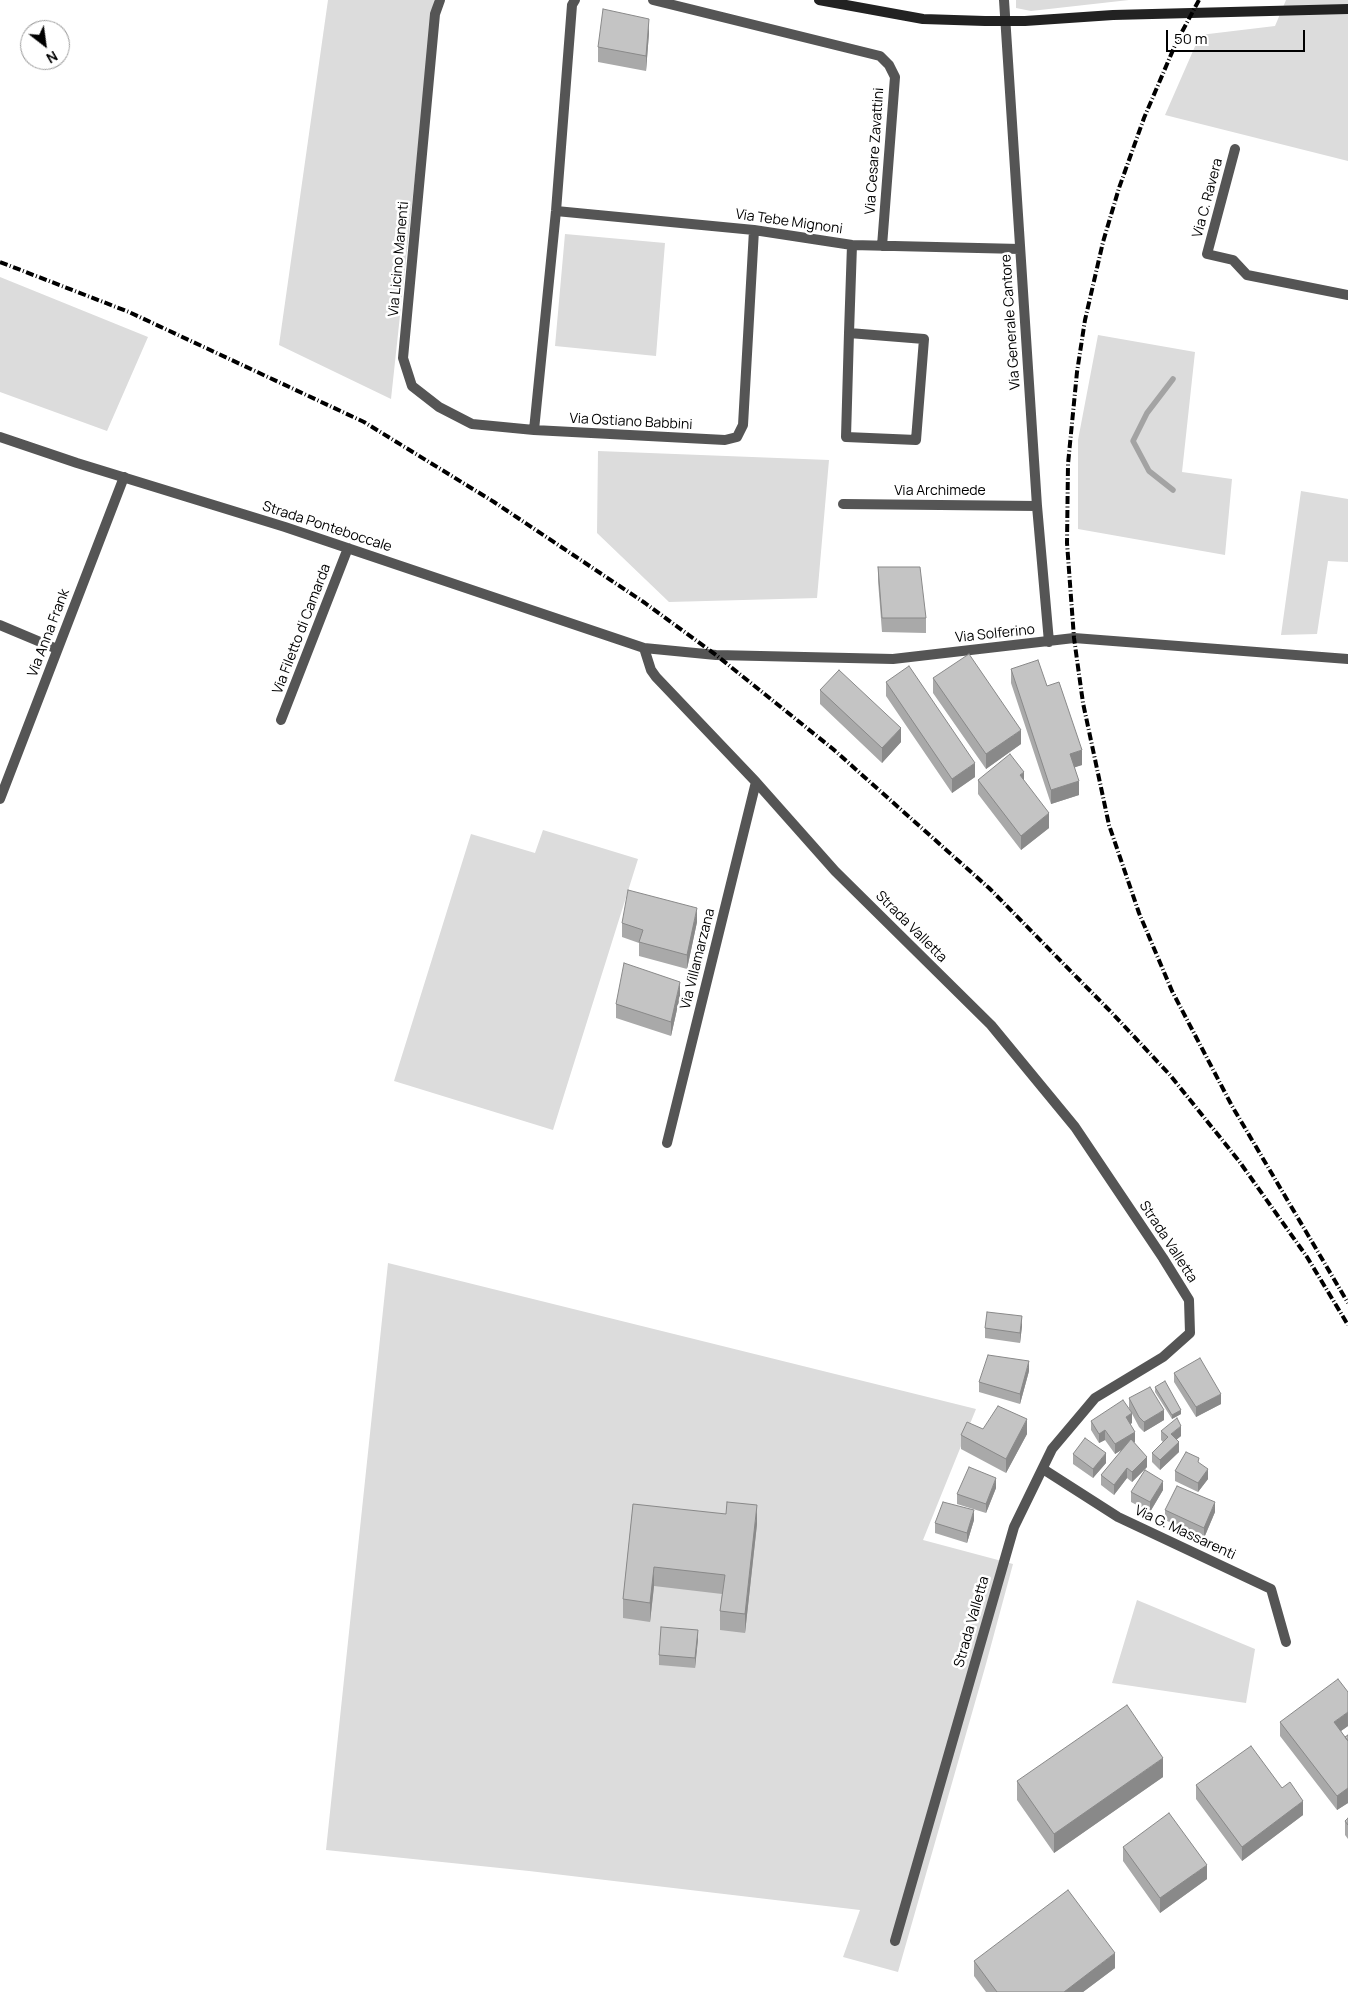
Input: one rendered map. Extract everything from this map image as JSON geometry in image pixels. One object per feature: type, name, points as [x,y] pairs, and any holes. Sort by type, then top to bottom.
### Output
[{"type":"street","name":"Via Licino Manenti","points":[[440,0],[435,14],[404,358],[412,386],[439,407],[472,424],[534,430]]},
{"type":"street","points":[[534,430],[556,210],[572,5],[575,0]]},
{"type":"street","name":"Via Cesare Zavattini","points":[[654,0],[880,56],[889,65],[895,77],[882,246]]},
{"type":"street","points":[[818,0],[923,19],[985,21],[1025,21],[1113,15],[1348,10]]},
{"type":"street","name":"Via Generale Cantore","points":[[1004,0],[1037,506],[1049,642]]},
{"type":"street","name":"Via C. Ravera","points":[[1235,149],[1208,254],[1233,260],[1246,275],[1348,295]]},
{"type":"street","name":"Via Tebe Mignoni","points":[[556,210],[754,230],[852,244],[1020,249]]},
{"type":"street","name":"Via Ostiano Babbini","points":[[534,430],[725,440],[738,437],[743,425],[754,230]]},
{"type":"street","points":[[849,333],[924,339],[916,440],[846,437],[849,333],[852,244]]},
{"type":"street","name":"Strada Ponteboccale","points":[[0,437],[348,548],[644,648]]},
{"type":"street","name":"Via Anna Frank","points":[[0,799],[124,477]]},
{"type":"street","name":"Via Archimede","points":[[843,504],[1037,506]]},
{"type":"street","name":"Via Filetto di Camarda","points":[[281,720],[348,548]]},
{"type":"street","points":[[0,625],[57,649]]},
{"type":"street","name":"Via Solferino","points":[[644,648],[716,655],[893,658],[1074,638],[1348,660]]},
{"type":"street","name":"Strada Valletta","points":[[644,648],[651,670],[656,677],[756,782],[835,871],[991,1025],[1075,1127],[1189,1300],[1190,1333],[1163,1357],[1095,1398],[1052,1450],[1014,1527],[895,1941]]},
{"type":"street","name":"Via Villamarzana","points":[[667,1143],[756,782]]},
{"type":"street","name":"Via G. Massarenti","points":[[1043,1469],[1118,1517],[1271,1589],[1286,1642]]},
{"type":"shaded area","points":[[328,0],[434,0],[391,399],[279,345]]},
{"type":"shaded area","points":[[1016,0],[1129,0],[1031,11],[1016,8]]},
{"type":"shaded area","points":[[1286,0],[1348,0],[1348,161],[1165,115],[1200,35],[1275,26]]},
{"type":"shaded area","points":[[565,234],[665,243],[656,356],[555,346]]},
{"type":"shaded area","points":[[0,277],[148,337],[107,431],[0,392]]},
{"type":"shaded area","points":[[1098,335],[1195,352],[1182,472],[1232,479],[1225,555],[1078,529],[1078,440]]},
{"type":"shaded area","points":[[598,451],[829,460],[817,598],[669,602],[597,533]]},
{"type":"shaded area","points":[[1301,491],[1348,499],[1348,562],[1328,561],[1317,634],[1281,635]]},
{"type":"shaded area","points":[[543,830],[638,859],[553,1130],[394,1081],[471,834],[535,853]]},
{"type":"shaded area","points":[[388,1263],[976,1409],[923,1540],[1013,1564],[898,1972],[843,1957],[860,1910],[529,1871],[326,1850]]},
{"type":"shaded area","points":[[1137,1600],[1255,1649],[1246,1703],[1112,1683]]},
{"type":"building","points":[[603,9],[649,19],[646,56],[598,47]]},
{"type":"building","points":[[878,567],[920,567],[926,618],[882,618]]},
{"type":"building","points":[[969,654],[1021,730],[986,754],[933,678]]},
{"type":"building","points":[[1038,660],[1047,686],[1059,682],[1082,750],[1070,754],[1079,781],[1051,790],[1011,669]]},
{"type":"building","points":[[909,666],[975,763],[952,779],[886,682]]},
{"type":"building","points":[[839,670],[901,728],[882,748],[820,690]]},
{"type":"building","points":[[1010,754],[1024,772],[1020,775],[1049,813],[1021,836],[978,780]]},
{"type":"building","points":[[628,890],[697,908],[687,955],[639,942],[643,930],[622,923]]},
{"type":"building","points":[[624,963],[680,982],[671,1022],[616,1004]]},
{"type":"building","points":[[987,1312],[1022,1316],[1020,1333],[985,1328]]},
{"type":"building","points":[[988,1355],[1029,1361],[1020,1394],[979,1382]]},
{"type":"building","points":[[1200,1358],[1221,1394],[1196,1407],[1174,1373]]},
{"type":"building","points":[[1165,1381],[1181,1410],[1172,1415],[1155,1387]]},
{"type":"building","points":[[1150,1387],[1164,1410],[1144,1422],[1139,1417],[1129,1398]]},
{"type":"building","points":[[1123,1400],[1132,1413],[1126,1417],[1135,1432],[1115,1444],[1105,1430],[1099,1434],[1091,1421]]},
{"type":"building","points":[[998,1406],[1027,1419],[1006,1459],[961,1435],[967,1422],[983,1429]]},
{"type":"building","points":[[1177,1418],[1181,1426],[1171,1434],[1179,1442],[1160,1460],[1152,1453],[1168,1437],[1161,1431]]},
{"type":"building","points":[[1085,1438],[1106,1453],[1093,1469],[1073,1454]]},
{"type":"building","points":[[1131,1439],[1147,1457],[1132,1472],[1127,1468],[1114,1485],[1101,1475]]},
{"type":"building","points":[[1186,1452],[1199,1458],[1198,1462],[1208,1469],[1198,1483],[1175,1471]]},
{"type":"building","points":[[969,1467],[996,1478],[986,1504],[957,1494]]},
{"type":"building","points":[[1145,1470],[1163,1481],[1150,1502],[1131,1492]]},
{"type":"building","points":[[1177,1486],[1215,1502],[1204,1528],[1165,1510]]},
{"type":"building","points":[[727,1502],[757,1505],[745,1614],[720,1611],[725,1575],[654,1567],[650,1603],[623,1599],[633,1504],[726,1514]]},
{"type":"building","points":[[943,1502],[974,1510],[967,1533],[935,1523]]},
{"type":"building","points":[[661,1627],[698,1630],[695,1658],[659,1655]]},
{"type":"building","points":[[1338,1679],[1348,1692],[1348,1712],[1334,1722],[1348,1741],[1348,1788],[1337,1796],[1280,1722]]},
{"type":"building","points":[[1127,1705],[1163,1758],[1054,1834],[1017,1781]]},
{"type":"building","points":[[1251,1746],[1282,1788],[1290,1782],[1303,1801],[1242,1847],[1196,1785]]},
{"type":"building","points":[[1169,1813],[1207,1865],[1160,1898],[1123,1847]]},
{"type":"building","points":[[1068,1890],[1115,1953],[1064,1992],[997,1992],[974,1961]]},
{"type":"waterway","points":[[1173,379],[1147,413],[1133,441],[1149,471],[1173,490]]},
{"type":"railway","points":[[1199,0],[1176,43],[1144,118],[1119,188],[1103,242],[1085,320],[1077,372],[1068,464],[1067,543],[1074,638],[1083,703],[1109,825],[1139,913],[1172,991],[1232,1106],[1348,1303]]},
{"type":"railway","points":[[0,262],[129,312],[364,422],[494,502],[645,603],[716,655],[833,749],[989,888],[1112,1013],[1170,1075],[1239,1161],[1307,1257],[1348,1325]]}]
